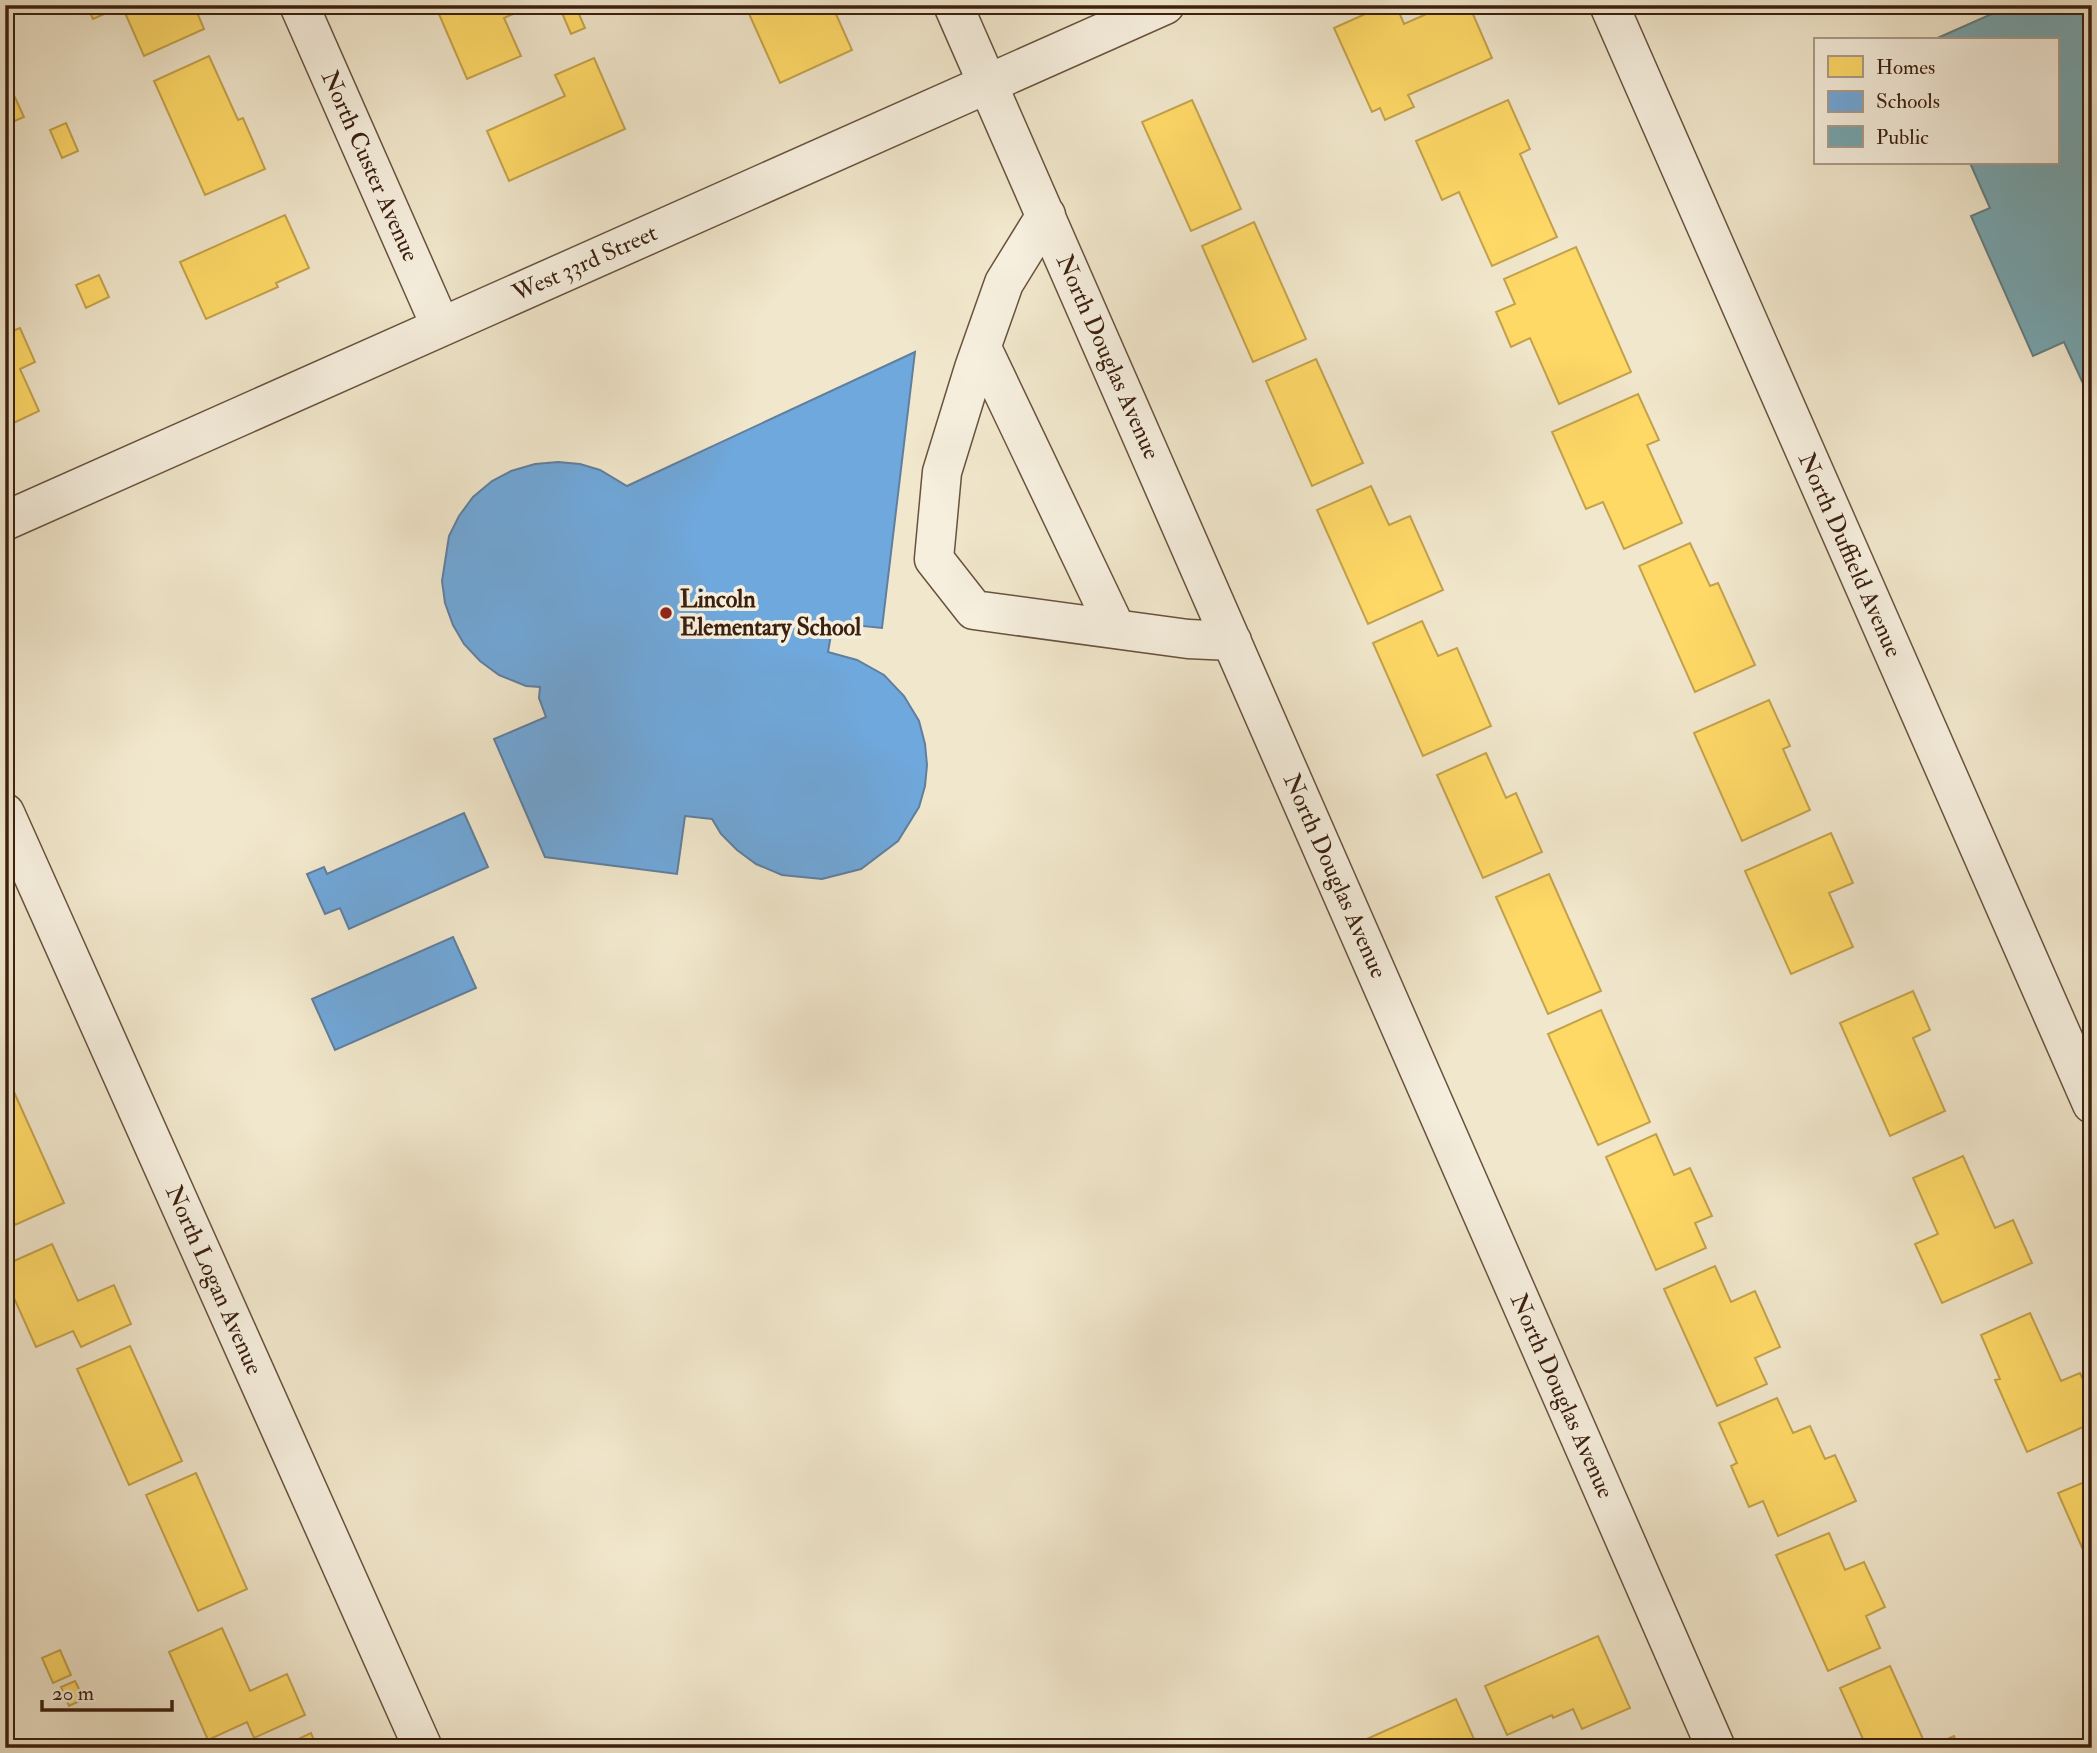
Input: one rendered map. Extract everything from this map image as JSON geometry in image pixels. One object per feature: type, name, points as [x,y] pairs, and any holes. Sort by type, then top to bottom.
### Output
[{"type":"street","name":"North Custer Avenue","points":[[299,5],[441,327]]},
{"type":"street","name":"North Douglas Avenue","points":[[953,5],[1716,1748]]},
{"type":"street","name":"West 33rd Street","points":[[5,521],[1165,5]]},
{"type":"street","name":"North Duffield Avenue","points":[[1609,5],[2092,1104]]},
{"type":"street","points":[[1046,215],[1004,283],[982,348],[942,472],[934,559],[974,610],[1188,639],[1232,641]]},
{"type":"street","points":[[982,348],[1115,629]]},
{"type":"street","name":"North Logan Avenue","points":[[5,813],[423,1748]]},
{"type":"building: Homes","points":[[86,5],[194,5],[204,29],[144,56],[122,6],[93,19]]},
{"type":"building: Homes","points":[[435,5],[523,5],[525,9],[504,18],[521,56],[467,79]]},
{"type":"building: Homes","points":[[832,5],[852,50],[780,83],[746,7]]},
{"type":"building: Homes","points":[[1385,5],[1396,5],[1404,24],[1447,5],[1469,5],[1492,58],[1408,95],[1414,107],[1385,120],[1380,108],[1372,112],[1334,28]]},
{"type":"building: Homes","points":[[576,7],[585,28],[571,34],[562,13]]},
{"type":"building: Homes","points":[[209,56],[238,120],[243,118],[265,169],[205,195],[154,81]]},
{"type":"building: Homes","points":[[594,58],[625,129],[509,181],[487,131],[565,96],[555,75]]},
{"type":"building: Homes","points":[[12,91],[24,117],[5,125],[5,94]]},
{"type":"building: Homes","points":[[1192,100],[1241,209],[1191,231],[1142,122]]},
{"type":"building: Homes","points":[[1508,100],[1530,149],[1520,154],[1557,237],[1492,266],[1459,192],[1442,200],[1416,141]]},
{"type":"building: Homes","points":[[66,123],[78,151],[62,158],[50,130]]},
{"type":"building: Homes","points":[[285,215],[309,268],[276,283],[278,287],[206,319],[180,262]]},
{"type":"building: Homes","points":[[1254,222],[1306,339],[1253,362],[1202,246]]},
{"type":"building: Homes","points":[[1576,247],[1631,372],[1559,404],[1530,338],[1511,347],[1496,312],[1515,304],[1504,279]]},
{"type":"building: Homes","points":[[99,275],[109,297],[86,308],[76,285]]},
{"type":"building: Homes","points":[[20,328],[35,362],[20,369],[39,411],[5,427],[5,334]]},
{"type":"building: Homes","points":[[1316,359],[1363,463],[1312,486],[1266,381]]},
{"type":"building: Homes","points":[[1638,394],[1659,440],[1647,445],[1682,523],[1624,549],[1603,502],[1586,509],[1552,432]]},
{"type":"building: Homes","points":[[1371,486],[1389,525],[1410,516],[1443,590],[1368,624],[1317,510]]},
{"type":"building: Homes","points":[[1690,543],[1710,586],[1718,583],[1755,665],[1695,692],[1639,566]]},
{"type":"building: Homes","points":[[1422,621],[1438,656],[1457,648],[1491,726],[1423,756],[1373,643]]},
{"type":"building: Homes","points":[[1769,700],[1790,746],[1783,749],[1810,810],[1742,841],[1694,733]]},
{"type":"building: Homes","points":[[1486,753],[1506,798],[1516,793],[1542,852],[1483,878],[1437,775]]},
{"type":"building: Homes","points":[[1831,833],[1853,883],[1829,893],[1853,947],[1791,974],[1745,871]]},
{"type":"building: Homes","points":[[1549,874],[1601,991],[1548,1014],[1496,897]]},
{"type":"building: Homes","points":[[1913,991],[1930,1030],[1913,1038],[1945,1111],[1890,1136],[1840,1023]]},
{"type":"building: Homes","points":[[1601,1010],[1650,1122],[1598,1145],[1548,1034]]},
{"type":"building: Homes","points":[[14,1092],[64,1203],[15,1225],[5,1202],[5,1095]]},
{"type":"building: Homes","points":[[1656,1134],[1674,1175],[1690,1168],[1712,1216],[1695,1223],[1706,1248],[1656,1270],[1606,1157]]},
{"type":"building: Homes","points":[[1963,1156],[1995,1228],[2013,1220],[2032,1263],[1942,1303],[1915,1244],[1938,1234],[1913,1178]]},
{"type":"building: Homes","points":[[52,1244],[78,1301],[114,1285],[131,1324],[81,1347],[73,1331],[36,1347],[5,1278],[5,1265]]},
{"type":"building: Homes","points":[[1715,1266],[1731,1302],[1755,1291],[1780,1347],[1755,1358],[1767,1384],[1717,1406],[1664,1289]]},
{"type":"building: Homes","points":[[2030,1313],[2061,1381],[2080,1373],[2092,1399],[2092,1423],[2027,1452],[1995,1380],[2000,1379],[1981,1335]]},
{"type":"building: Homes","points":[[130,1346],[182,1461],[129,1485],[77,1369]]},
{"type":"building: Homes","points":[[1777,1398],[1793,1433],[1810,1426],[1825,1459],[1835,1455],[1856,1501],[1778,1536],[1763,1501],[1749,1507],[1731,1466],[1737,1463],[1719,1423]]},
{"type":"building: Homes","points":[[196,1473],[247,1589],[198,1611],[146,1495]]},
{"type":"building: Homes","points":[[2092,1479],[2092,1570],[2058,1493]]},
{"type":"building: Homes","points":[[1829,1533],[1845,1570],[1864,1562],[1885,1607],[1866,1616],[1880,1648],[1828,1671],[1776,1555]]},
{"type":"building: Homes","points":[[222,1628],[250,1691],[287,1674],[305,1715],[254,1738],[247,1722],[208,1740],[169,1652]]},
{"type":"building: Homes","points":[[1598,1636],[1630,1708],[1582,1729],[1573,1709],[1553,1718],[1552,1715],[1507,1735],[1485,1686]]},
{"type":"building: Homes","points":[[60,1650],[71,1675],[53,1683],[42,1658]]},
{"type":"building: Homes","points":[[1890,1666],[1927,1748],[1867,1748],[1840,1688]]},
{"type":"building: Homes","points":[[75,1681],[84,1699],[69,1706],[61,1687]]},
{"type":"building: Homes","points":[[1456,1699],[1478,1748],[1349,1748],[1349,1747]]},
{"type":"building: Homes","points":[[311,1733],[317,1748],[279,1748]]},
{"type":"building: Homes","points":[[1954,1736],[1959,1748],[1927,1748]]},
{"type":"building: Schools","name":"Lincoln Elementary School","points":[[915,352],[882,628],[833,623],[828,652],[857,660],[884,675],[904,696],[919,721],[927,765],[925,786],[919,807],[898,841],[861,869],[822,879],[782,875],[756,864],[737,850],[721,834],[712,819],[685,816],[677,874],[545,857],[494,739],[546,717],[539,698],[540,687],[526,686],[499,675],[480,661],[464,644],[453,625],[445,603],[442,581],[449,536],[459,516],[473,497],[492,481],[511,471],[535,464],[580,464],[600,470],[627,486]]},
{"type":"building: Schools","points":[[464,813],[488,867],[349,929],[340,908],[325,914],[307,874],[324,867],[327,874]]},
{"type":"building: Schools","points":[[453,937],[476,988],[335,1050],[312,999]]},
{"type":"building: Public","points":[[2012,5],[2092,5],[2092,403],[2064,342],[2033,356],[1971,216],[1990,208],[1970,164],[2058,164],[2058,38],[1938,38]]},
{"type":"place","name":"Lincoln Elementary School","points":[[666,613]]}]
